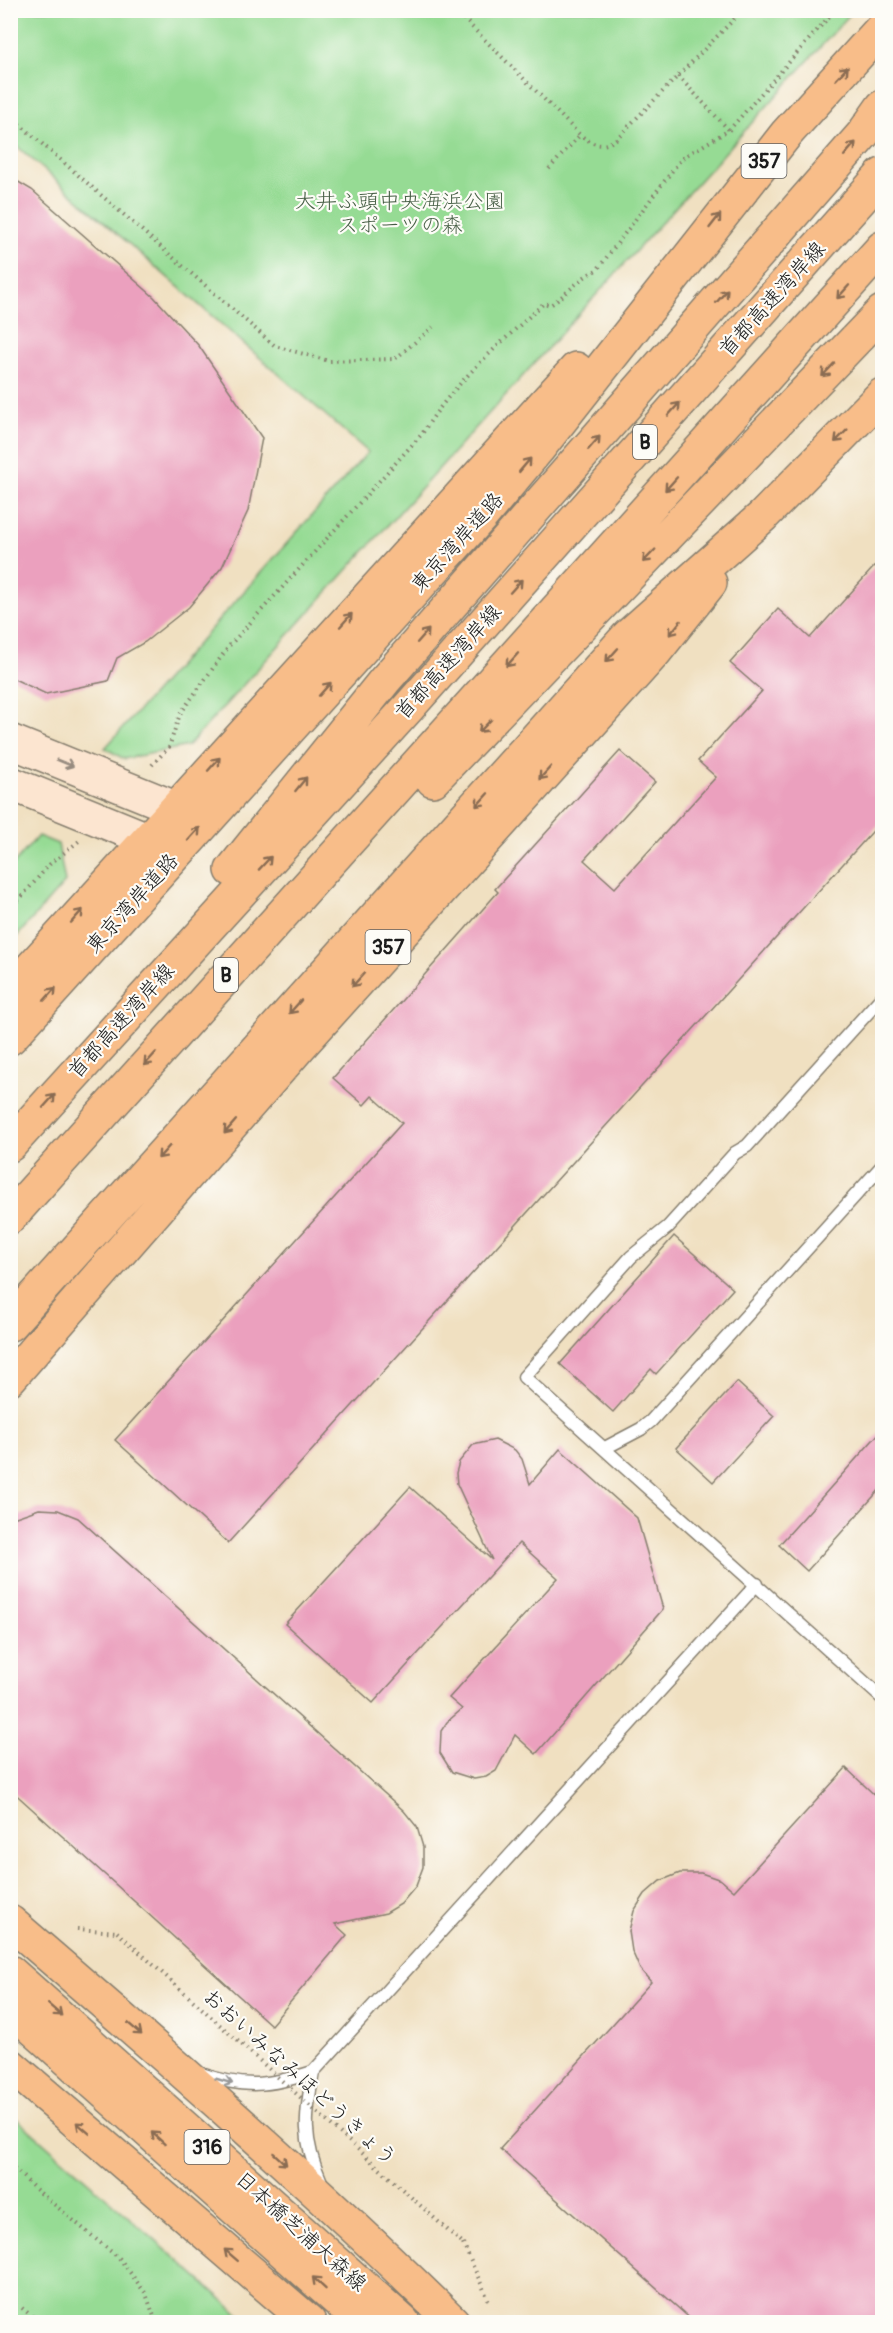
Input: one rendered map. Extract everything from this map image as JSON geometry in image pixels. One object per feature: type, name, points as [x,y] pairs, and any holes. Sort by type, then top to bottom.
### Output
[{"type":"main road","name":"東京湾岸道路","points":[[10,1038],[481,517],[538,449],[653,300],[787,133],[882,28]]},
{"type":"main road","points":[[156,982],[181,932],[385,680],[840,160],[882,107]]},
{"type":"main road","name":"首都高速湾岸線","points":[[10,1145],[156,982],[408,708],[877,181]]},
{"type":"main road","name":"B","points":[[10,1217],[180,1025],[450,746],[882,248]]},
{"type":"main road","name":"357","points":[[10,991],[572,373],[653,300]]},
{"type":"main road","points":[[450,746],[882,312]]},
{"type":"main road","name":"357","points":[[10,1324],[628,636],[763,516],[882,395]]},
{"type":"main road","name":"357","points":[[10,1378],[308,1037],[655,652],[763,516]]},
{"type":"main road","name":"316","points":[[10,1922],[170,2060],[332,2205],[453,2322]]},
{"type":"main road","name":"日本橋芝浦大森線","points":[[10,1972],[403,2322]]},
{"type":"main road","name":"日本橋芝浦大森線","points":[[10,2008],[362,2322]]},
{"type":"main road","points":[[10,2065],[309,2322]]},
{"type":"main road","points":[[332,2205],[483,2312]]},
{"type":"main road","points":[[275,2294],[303,2322]]},
{"type":"street","points":[[10,741],[175,808]]},
{"type":"street","points":[[10,783],[147,839]]},
{"type":"lane","points":[[882,997],[747,1146],[735,1153],[668,1227],[631,1257],[524,1377],[882,1698]]},
{"type":"lane","points":[[605,1448],[641,1429],[651,1420],[882,1166]]},
{"type":"lane","points":[[170,2060],[229,2083],[253,2086],[283,2082],[313,2072],[757,1584]]},
{"type":"lane","points":[[313,2072],[307,2107],[309,2155],[332,2205]]},
{"type":"path","points":[[455,10],[580,135],[599,146],[607,146],[743,10]]},
{"type":"path","points":[[152,765],[169,747],[180,714],[229,646],[422,434],[435,412],[496,348],[544,303],[550,305],[564,297],[585,275],[597,270],[682,158],[729,130],[835,10]]},
{"type":"path","points":[[678,76],[729,130]]},
{"type":"path","points":[[10,116],[275,346],[329,361],[395,359],[433,327]]},
{"type":"path","points":[[549,170],[580,135]]},
{"type":"path","points":[[10,910],[50,864],[79,841]]},
{"type":"path","name":"おおいみなみほどうきょう","points":[[77,1929],[117,1932],[463,2244],[483,2312]]},
{"type":"path","points":[[10,2164],[33,2187],[120,2259],[146,2294],[156,2322]]},
{"type":"path","points":[[22,2308],[39,2322]]},
{"type":"green space","name":"大井ふ頭中央海浜公園 スポーツの森","points":[[11,10],[853,11],[188,746],[124,759],[105,748],[368,452],[11,141]]},
{"type":"green space","points":[[38,836],[58,844],[65,882],[11,943],[11,867]]},
{"type":"green space","points":[[10,2113],[248,2322],[11,2322]]},
{"type":"building","points":[[10,177],[32,190],[154,297],[199,346],[262,438],[248,511],[222,567],[189,607],[145,642],[117,658],[108,681],[46,694],[10,677]]},
{"type":"building","points":[[882,558],[882,821],[228,1543],[115,1440],[402,1123],[372,1096],[364,1105],[333,1078],[498,892],[495,889],[620,751],[655,782],[584,860],[615,888],[716,777],[698,761],[762,691],[730,663],[778,609],[810,638]]},
{"type":"building","points":[[674,1236],[733,1289],[656,1374],[651,1369],[613,1412],[560,1364]]},
{"type":"building","points":[[737,1382],[774,1416],[713,1482],[676,1448]]},
{"type":"building","points":[[882,1430],[882,1487],[807,1571],[779,1545]]},
{"type":"building","points":[[495,1440],[515,1450],[522,1459],[530,1484],[560,1449],[637,1518],[663,1609],[536,1754],[515,1735],[496,1771],[486,1777],[474,1779],[452,1772],[440,1753],[441,1731],[447,1722],[462,1709],[449,1698],[558,1578],[519,1543],[373,1703],[285,1624],[410,1487],[492,1560],[457,1484],[456,1473],[459,1462],[473,1445]]},
{"type":"building","points":[[39,1509],[58,1510],[78,1518],[404,1811],[417,1827],[423,1847],[423,1867],[416,1886],[401,1904],[386,1913],[335,1924],[347,1935],[271,2025],[10,1789],[10,1519]]},
{"type":"building","points":[[846,1768],[882,1802],[882,2322],[694,2322],[500,2149],[651,1982],[640,1969],[632,1951],[629,1931],[634,1911],[645,1894],[660,1881],[680,1873],[701,1873],[721,1880],[734,1891]]}]
